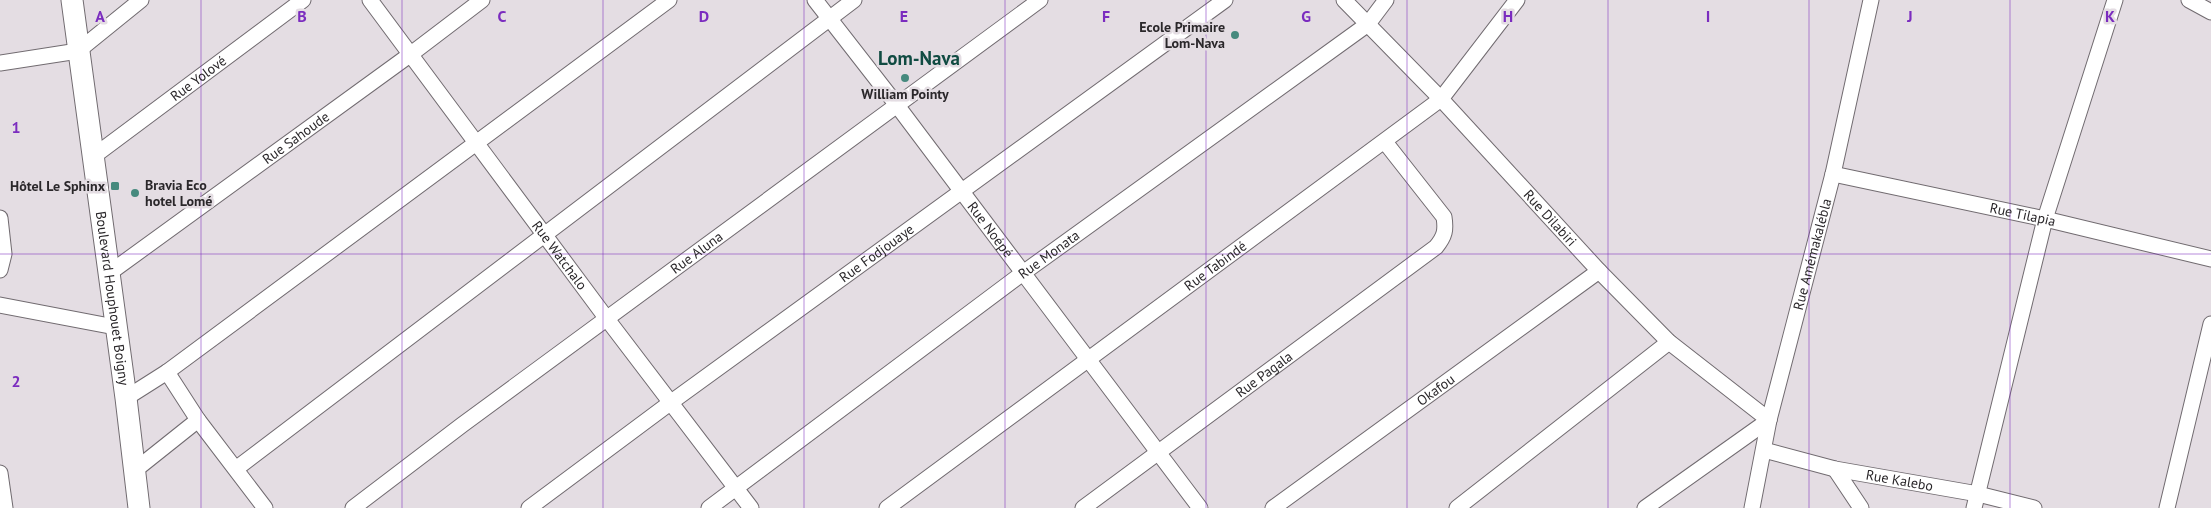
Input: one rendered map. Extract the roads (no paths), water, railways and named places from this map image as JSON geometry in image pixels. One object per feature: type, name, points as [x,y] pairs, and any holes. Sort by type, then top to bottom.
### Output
[{"type":"street","name":"Boulevard Houphouet Boigny","points":[[72,0],[139,508]]},
{"type":"street","points":[[0,63],[78,51],[141,0]]},
{"type":"street","name":"Rue Yolové","points":[[94,156],[303,0]]},
{"type":"street","name":"Rue Watchalo","points":[[370,0],[546,234],[607,319],[751,508]]},
{"type":"street","name":"Rue Sahoude","points":[[108,274],[411,54],[482,0]]},
{"type":"street","points":[[126,398],[167,372],[476,141],[669,0]]},
{"type":"street","name":"Rue Noépé","points":[[815,0],[896,104],[1200,508]]},
{"type":"street","points":[[236,468],[854,0]]},
{"type":"street","name":"Rue Aluna","points":[[353,508],[462,425],[896,104],[1040,0]]},
{"type":"street","name":"Rue Fodjouaye","points":[[529,508],[670,403],[1225,0]]},
{"type":"street","name":"Rue Dilabiri","points":[[1344,0],[1441,99],[1599,271],[1669,342],[1769,420]]},
{"type":"street","name":"Rue Monata","points":[[708,508],[1023,273],[1368,24],[1386,0]]},
{"type":"street","name":"Rue Tabindé","points":[[887,508],[1441,99],[1518,0]]},
{"type":"street","name":"Rue Amémakalébla","points":[[1752,508],[1769,420],[1833,174],[1871,0]]},
{"type":"street","points":[[1976,501],[2045,219],[2114,0]]},
{"type":"street","points":[[2189,0],[2211,12]]},
{"type":"street","name":"Rue Pagala","points":[[1083,508],[1436,247],[1444,238],[1446,228],[1444,217],[1385,142]]},
{"type":"street","name":"Rue Tilapia","points":[[1833,174],[2045,219],[2211,259]]},
{"type":"street","points":[[0,218],[4,254],[0,270]]},
{"type":"street","name":"Okafou","points":[[1273,508],[1599,271]]},
{"type":"street","points":[[0,305],[115,327]]},
{"type":"street","points":[[2167,508],[2211,324]]},
{"type":"street","points":[[1457,508],[1669,342]]},
{"type":"street","points":[[167,372],[198,420],[265,508]]},
{"type":"street","points":[[134,470],[198,420]]},
{"type":"street","points":[[1645,508],[1769,420]]},
{"type":"street","name":"Rue Kalebo","points":[[1764,450],[1835,469],[1976,501],[2034,508]]},
{"type":"street","points":[[1835,469],[1861,508]]},
{"type":"street","points":[[0,473],[5,508]]},
{"type":"place","name":"Ecole Primaire Lom-Nava","points":[[1235,35]]},
{"type":"place","name":"William Pointy","points":[[905,78]]},
{"type":"place","name":"Hôtel Le Sphinx","points":[[115,186]]},
{"type":"place","name":"Bravia Eco hotel Lomé","points":[[135,193]]},
{"type":"district","name":"Lom-Nava","points":[[919,58]]}]
